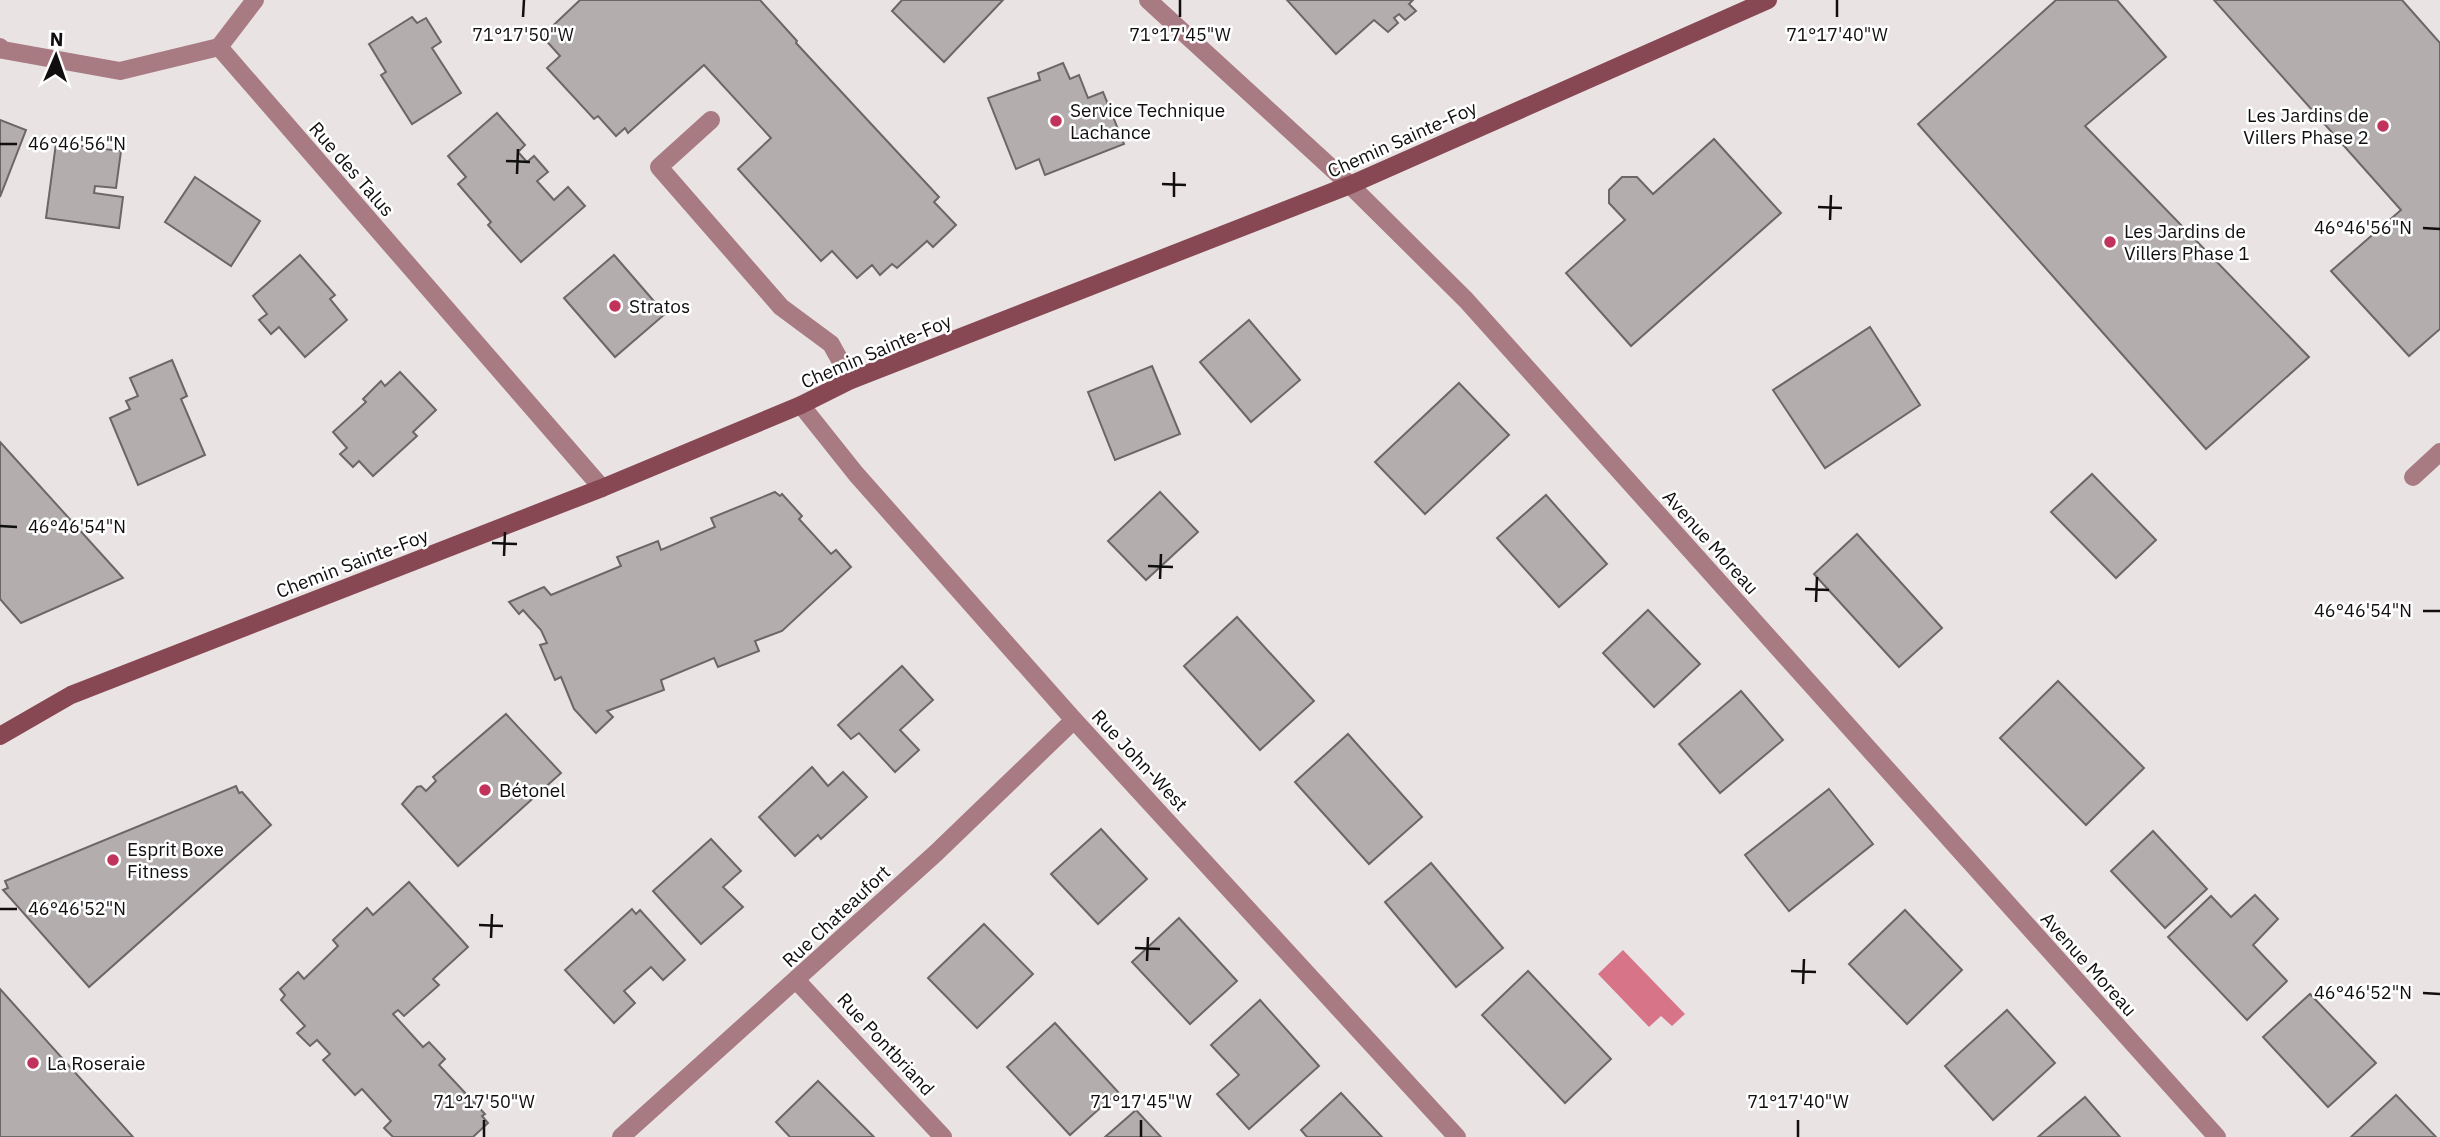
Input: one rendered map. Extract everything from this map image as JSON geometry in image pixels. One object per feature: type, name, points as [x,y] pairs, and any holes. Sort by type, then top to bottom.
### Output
[{"type":"main road","name":"Chemin Sainte-Foy","points":[[0,736],[71,695],[602,488],[801,405],[851,380],[1350,185],[1768,0]]},
{"type":"street","points":[[0,47],[2,50],[120,71],[219,47],[255,0]]},
{"type":"street","name":"Avenue Moreau","points":[[1148,0],[1350,185],[1466,300],[2217,1137]]},
{"type":"street","name":"Rue des Talus","points":[[219,47],[602,488]]},
{"type":"street","points":[[711,120],[659,167],[781,307],[831,344],[851,380]]},
{"type":"street","name":"Rue John-West","points":[[801,405],[856,474],[1074,720],[1457,1137]]},
{"type":"street","points":[[2413,477],[2440,452]]},
{"type":"street","name":"Rue Chateaufort","points":[[621,1137],[797,981],[936,853],[1074,720]]},
{"type":"street","name":"Rue Pontbriand","points":[[797,981],[943,1137]]},
{"type":"shaded area","points":[[1623,950],[1685,1014],[1672,1026],[1661,1016],[1649,1027],[1598,974]]},
{"type":"building","points":[[580,0],[760,0],[796,43],[939,197],[934,202],[956,225],[933,247],[927,241],[897,268],[892,264],[880,275],[872,265],[857,278],[832,251],[821,261],[738,169],[771,138],[704,65],[628,133],[625,128],[616,136],[598,116],[594,119],[547,68],[560,56],[542,36]]},
{"type":"building","points":[[902,0],[1003,0],[944,62],[892,11]]},
{"type":"building","points":[[1287,0],[1413,0],[1409,4],[1416,11],[1405,20],[1399,14],[1394,18],[1398,23],[1388,32],[1374,20],[1336,54]]},
{"type":"building","name":"Les Jardins de Villers Phase 1","points":[[2056,0],[2117,0],[2166,57],[2085,126],[2309,357],[2206,449],[1918,124]]},
{"type":"building","name":"Les Jardins de Villers Phase 2","points":[[2214,0],[2402,0],[2440,43],[2440,329],[2409,356],[2331,271],[2401,210]]},
{"type":"building","points":[[412,17],[417,23],[426,18],[441,42],[432,48],[461,93],[412,124],[381,75],[386,72],[369,44]]},
{"type":"building","name":"Service Technique Lachance","points":[[1063,63],[1070,79],[1079,75],[1088,98],[1103,92],[1124,144],[1045,175],[1039,159],[1016,169],[988,98],[1040,80],[1038,73]]},
{"type":"building","points":[[497,113],[525,145],[518,152],[527,162],[534,156],[548,172],[537,181],[554,200],[568,187],[585,206],[521,262],[488,225],[491,222],[458,184],[466,177],[448,156]]},
{"type":"building","points":[[0,120],[26,130],[0,197]]},
{"type":"building","points":[[1714,139],[1781,213],[1631,346],[1566,273],[1625,220],[1609,203],[1609,190],[1622,177],[1637,177],[1653,194]]},
{"type":"building","points":[[56,143],[121,151],[116,188],[95,186],[94,193],[123,197],[119,228],[46,218]]},
{"type":"building","points":[[195,177],[260,221],[231,266],[165,222]]},
{"type":"building","points":[[300,255],[335,295],[330,299],[347,320],[305,357],[279,327],[271,334],[259,320],[267,314],[253,296]]},
{"type":"building","name":"Stratos","points":[[614,255],[665,314],[615,357],[564,298]]},
{"type":"building","points":[[1249,320],[1300,380],[1251,422],[1200,362]]},
{"type":"building","points":[[1870,327],[1920,405],[1825,468],[1773,390]]},
{"type":"building","points":[[172,360],[187,396],[181,399],[205,455],[138,485],[110,418],[130,409],[126,401],[138,396],[130,378]]},
{"type":"building","points":[[1152,366],[1180,434],[1115,460],[1088,392]]},
{"type":"building","points":[[400,372],[436,410],[413,432],[417,436],[373,476],[359,461],[353,467],[340,454],[347,448],[333,432],[366,402],[363,399],[381,381],[385,386]]},
{"type":"building","points":[[1459,383],[1509,435],[1425,514],[1375,462]]},
{"type":"building","points":[[0,442],[123,578],[21,623],[0,599]]},
{"type":"building","points":[[2092,474],[2156,540],[2116,578],[2051,512]]},
{"type":"building","points":[[775,492],[780,496],[782,494],[802,516],[799,519],[831,554],[836,550],[851,567],[782,631],[755,641],[759,651],[718,667],[714,658],[661,680],[664,690],[607,711],[613,717],[596,733],[574,709],[561,677],[555,680],[540,645],[547,643],[541,630],[523,610],[519,614],[509,602],[544,587],[551,595],[621,566],[617,557],[658,541],[661,550],[715,527],[711,518]]},
{"type":"building","points":[[1160,492],[1198,532],[1146,580],[1108,541]]},
{"type":"building","points":[[1546,495],[1607,564],[1559,607],[1497,538]]},
{"type":"building","points":[[1857,534],[1942,628],[1899,667],[1814,574]]},
{"type":"building","points":[[1648,610],[1700,664],[1654,707],[1603,653]]},
{"type":"building","points":[[1237,617],[1314,701],[1260,750],[1184,666]]},
{"type":"building","points":[[902,666],[933,700],[900,730],[919,750],[895,772],[859,733],[851,739],[838,725]]},
{"type":"building","points":[[2058,681],[2144,768],[2086,825],[2000,738]]},
{"type":"building","points":[[1741,691],[1783,740],[1720,793],[1679,744]]},
{"type":"building","name":"Bétonel","points":[[506,714],[561,773],[458,866],[402,804],[417,787],[421,786],[426,791],[436,781],[433,777]]},
{"type":"building","points":[[1348,734],[1422,817],[1369,864],[1295,782]]},
{"type":"building","points":[[812,767],[828,786],[843,772],[867,797],[821,839],[818,835],[795,856],[759,817]]},
{"type":"building","points":[[236,786],[239,793],[242,792],[271,825],[89,987],[3,890],[8,888],[5,881]]},
{"type":"building","points":[[1829,789],[1873,844],[1789,911],[1745,855]]},
{"type":"building","points":[[1101,829],[1147,879],[1098,924],[1051,874]]},
{"type":"building","points":[[2153,831],[2207,889],[2165,928],[2111,871]]},
{"type":"building","points":[[711,839],[741,871],[723,887],[743,907],[701,944],[653,891]]},
{"type":"building","points":[[1431,863],[1503,948],[1456,987],[1385,902]]},
{"type":"building","points":[[409,882],[468,947],[433,979],[439,985],[404,1016],[398,1010],[393,1014],[423,1047],[429,1042],[445,1059],[439,1065],[485,1114],[482,1116],[488,1123],[473,1137],[393,1137],[384,1128],[391,1121],[362,1089],[355,1095],[323,1060],[330,1054],[317,1040],[310,1046],[297,1033],[305,1026],[281,1000],[285,995],[280,989],[298,972],[304,979],[338,946],[333,940],[367,908],[373,915]]},
{"type":"building","points":[[2255,895],[2278,919],[2253,945],[2287,981],[2247,1020],[2168,937],[2211,896],[2231,917]]},
{"type":"building","points":[[632,909],[636,914],[640,910],[685,960],[663,980],[651,967],[624,991],[635,1003],[614,1023],[565,970]]},
{"type":"building","points":[[1905,910],[1962,970],[1907,1024],[1849,964]]},
{"type":"building","points":[[1179,918],[1237,981],[1190,1024],[1132,962]]},
{"type":"building","points":[[984,924],[1033,974],[977,1028],[928,978]]},
{"type":"building","points":[[1528,971],[1611,1059],[1565,1103],[1482,1015]]},
{"type":"building","name":"La Roseraie","points":[[0,989],[133,1137],[0,1137]]},
{"type":"building","points":[[2310,994],[2376,1063],[2328,1107],[2263,1037]]},
{"type":"building","points":[[1260,1000],[1319,1066],[1249,1129],[1217,1094],[1239,1075],[1211,1045]]},
{"type":"building","points":[[2007,1010],[2055,1063],[1993,1120],[1945,1066]]},
{"type":"building","points":[[1055,1023],[1118,1092],[1070,1135],[1007,1067]]},
{"type":"building","points":[[818,1081],[874,1137],[790,1137],[776,1122]]},
{"type":"building","points":[[1341,1093],[1382,1137],[1307,1137],[1301,1130]]},
{"type":"building","points":[[2396,1095],[2436,1137],[2351,1137]]},
{"type":"building","points":[[2085,1097],[2120,1137],[2038,1137]]},
{"type":"building","points":[[1136,1110],[1161,1137],[1105,1137]]},
{"type":"place","name":"Service Technique Lachance","points":[[1056,121]]},
{"type":"place","name":"Les Jardins de Villers Phase 2","points":[[2383,126]]},
{"type":"place","name":"Les Jardins de Villers Phase 1","points":[[2110,242]]},
{"type":"place","name":"Stratos","points":[[615,306]]},
{"type":"place","name":"Bétonel","points":[[485,790]]},
{"type":"place","name":"Esprit Boxe Fitness","points":[[113,860]]},
{"type":"place","name":"La Roseraie","points":[[33,1063]]}]
